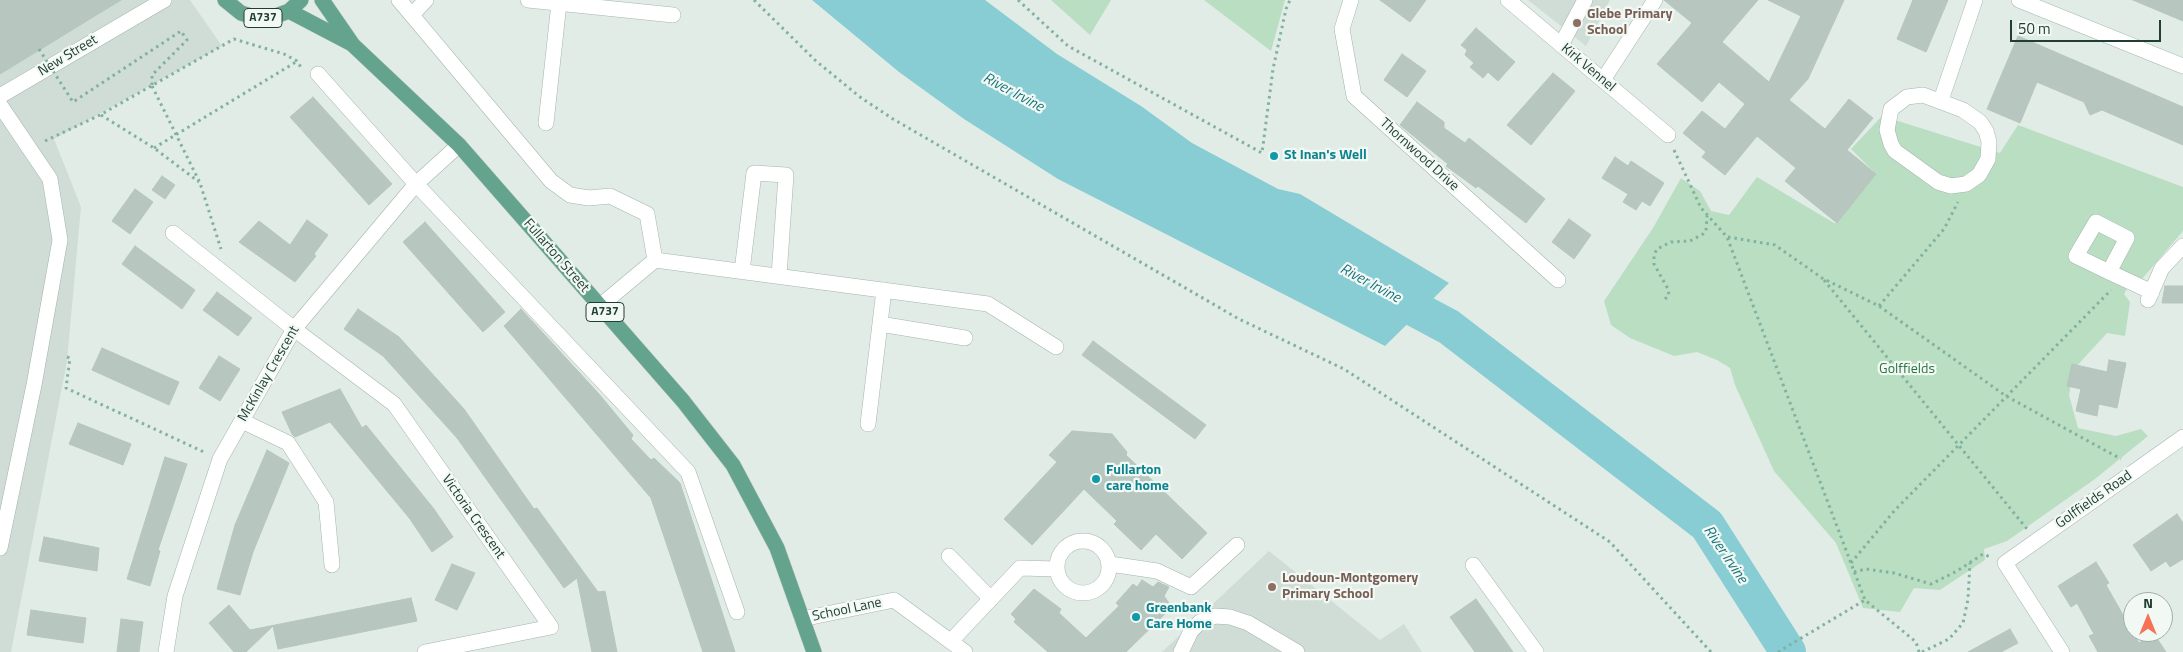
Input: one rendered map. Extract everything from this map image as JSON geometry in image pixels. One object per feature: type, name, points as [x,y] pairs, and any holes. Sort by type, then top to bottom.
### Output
[{"type":"main road","name":"A737","points":[[225,0],[240,13],[257,18],[274,17],[289,11],[301,0]]},
{"type":"main road","name":"Fullarton Street","points":[[322,0],[353,45],[459,145],[683,400],[733,465],[777,548],[802,619]]},
{"type":"main road","name":"Fullarton Street","points":[[289,11],[353,45]]},
{"type":"main road","name":"A737","points":[[802,619],[814,652]]},
{"type":"street","name":"New Street","points":[[135,16],[146,0]]},
{"type":"street","name":"New Street","points":[[0,96],[164,0]]},
{"type":"street","points":[[399,0],[551,180],[570,195],[589,198],[610,196],[647,214],[655,260]]},
{"type":"street","points":[[412,15],[426,0]]},
{"type":"street","points":[[528,0],[673,15]]},
{"type":"street","name":"Thornwood Drive","points":[[1351,0],[1342,29],[1354,96],[1558,280]]},
{"type":"street","name":"Kirk Vennel","points":[[1508,0],[1668,135]]},
{"type":"street","points":[[1561,45],[1585,0]]},
{"type":"street","points":[[1603,80],[1655,0]]},
{"type":"street","points":[[1941,100],[1975,0]]},
{"type":"street","points":[[2019,0],[2183,66]]},
{"type":"street","points":[[546,123],[559,3]]},
{"type":"street","points":[[318,74],[416,184],[688,472],[737,612]]},
{"type":"street","points":[[1915,95],[1931,96],[1941,100],[1972,115],[1986,131],[1989,142],[1988,159],[1984,167],[1972,181],[1958,186],[1944,185],[1928,176],[1895,151],[1888,137],[1888,115],[1898,102],[1915,95]]},
{"type":"street","points":[[0,105],[31,148],[50,179],[60,240],[34,385],[0,548]]},
{"type":"street","name":"McKinlay Crescent","points":[[166,652],[175,596],[220,459],[294,329],[416,184],[459,145]]},
{"type":"street","points":[[742,271],[754,173],[786,176],[779,276]]},
{"type":"street","points":[[173,233],[294,329]]},
{"type":"street","points":[[2109,272],[2150,296],[2162,268],[2183,246]]},
{"type":"street","points":[[600,306],[655,260],[988,304],[1056,347]]},
{"type":"street","points":[[868,424],[884,290]]},
{"type":"street","points":[[880,324],[965,338]]},
{"type":"street","name":"Victoria Crescent","points":[[294,329],[394,404],[551,627],[425,652]]},
{"type":"street","points":[[242,421],[288,443],[326,502],[332,565]]},
{"type":"street","name":"Golffields Road","points":[[2005,563],[2183,437]]},
{"type":"street","points":[[1085,540],[1102,548],[1110,564],[1106,580],[1094,591],[1086,593],[1078,592],[1064,584],[1057,569],[1062,552],[1076,541],[1085,540]]},
{"type":"street","points":[[1110,564],[1157,571],[1191,587],[1237,545]]},
{"type":"street","points":[[949,556],[992,599]]},
{"type":"street","points":[[2005,563],[2062,652]]},
{"type":"street","points":[[1472,565],[1536,652]]},
{"type":"street","points":[[951,642],[1020,568],[1057,569]]},
{"type":"street","name":"School Lane","points":[[802,619],[894,600],[965,652]]},
{"type":"street","points":[[1181,652],[1191,631],[1200,622],[1215,616],[1230,617],[1248,623],[1296,652]]},
{"type":"path","points":[[754,0],[816,61],[860,97],[893,119],[1239,320],[1344,369],[1610,542],[1712,652]]},
{"type":"path","points":[[1018,0],[1068,46],[1262,153],[1273,70],[1286,9],[1290,0]]},
{"type":"path","points":[[39,49],[73,102],[181,32],[187,40],[152,75],[152,86],[200,182],[230,278]]},
{"type":"path","points":[[31,148],[100,115],[234,39],[268,48],[297,61],[303,70],[318,74]]},
{"type":"path","points":[[154,148],[297,61]]},
{"type":"path","points":[[100,115],[154,148],[200,182]]},
{"type":"path","points":[[1668,135],[1701,208],[1727,237],[1865,600],[1916,642],[1920,652],[1949,639],[1963,623],[1968,599],[1970,562]]},
{"type":"path","points":[[1879,306],[1944,229],[1957,205],[1958,186]]},
{"type":"path","points":[[1665,299],[1669,295],[1668,289],[1654,264],[1657,250],[1671,242],[1697,238],[1706,231],[1707,215]]},
{"type":"path","points":[[1727,237],[1774,245],[1822,278],[1879,306],[2006,396],[2138,468]]},
{"type":"path","points":[[1822,278],[2037,540]]},
{"type":"path","points":[[1851,563],[1895,510],[1959,447],[2006,396],[2113,288],[2119,288]]},
{"type":"path","points":[[67,357],[70,358],[66,388],[220,459]]},
{"type":"path","points":[[1854,572],[1866,570],[1894,574],[1931,584],[1983,554],[2005,563]]},
{"type":"path","points":[[1778,652],[1865,600]]},
{"type":"shaded area","points":[[0,0],[190,0],[222,46],[54,139],[81,207],[67,361],[11,652],[0,652]]},
{"type":"shaded area","name":"Glebe Primary School","points":[[1528,0],[1610,0],[1586,46]]},
{"type":"shaded area","name":"Loudoun-Montgomery Primary School","points":[[1269,551],[1380,640],[1404,624],[1422,652],[1162,652]]},
{"type":"green space","points":[[1051,0],[1111,0],[1090,35]]},
{"type":"green space","points":[[1204,0],[1285,0],[1271,51]]},
{"type":"green space","name":"Golffields","points":[[1882,116],[2000,153],[2018,125],[2183,187],[2183,231],[2142,279],[2132,279],[2124,294],[2130,302],[2125,336],[2107,333],[2074,369],[2069,395],[2078,428],[2116,436],[2141,429],[2148,436],[2095,479],[2007,541],[1984,549],[1985,560],[1940,590],[1914,588],[1900,612],[1863,608],[1836,543],[1774,471],[1735,385],[1730,368],[1717,360],[1697,352],[1674,356],[1630,338],[1611,325],[1604,301],[1653,228],[1681,178],[1700,191],[1711,211],[1729,215],[1757,177],[1837,223],[1876,174],[1851,149]]},
{"type":"water","points":[[812,0],[985,0],[1057,54],[1141,106],[1192,143],[1278,189],[1300,194],[1449,283],[1385,346],[1058,179],[964,119],[899,72]]},
{"type":"building","points":[[0,0],[121,0],[0,74]]},
{"type":"building","points":[[1380,0],[1426,0],[1410,22]]},
{"type":"building","points":[[1664,0],[1758,0],[1722,42],[1769,82],[1801,16],[1768,0],[1844,0],[1808,79],[1789,100],[1825,129],[1849,99],[1873,118],[1847,150],[1876,174],[1837,223],[1785,181],[1796,168],[1757,136],[1725,175],[1702,157],[1706,152],[1683,133],[1702,111],[1725,129],[1745,104],[1719,82],[1702,102],[1657,64],[1692,23]]},
{"type":"building","points":[[1913,0],[1948,0],[1926,52],[1897,39]]},
{"type":"building","points":[[2133,0],[2183,0],[2183,21]]},
{"type":"building","points":[[1476,28],[1515,62],[1498,81],[1488,72],[1483,78],[1470,67],[1474,63],[1465,55],[1467,50],[1461,45]]},
{"type":"building","points":[[2018,36],[2183,107],[2183,145],[2102,110],[2090,115],[2084,102],[2037,82],[2020,123],[1987,109]]},
{"type":"building","points":[[1402,54],[1426,71],[1407,97],[1384,80]]},
{"type":"building","points":[[1553,73],[1575,91],[1531,145],[1507,125]]},
{"type":"building","points":[[313,97],[392,184],[369,205],[290,117]]},
{"type":"building","points":[[1417,102],[1444,122],[1444,128],[1465,143],[1469,138],[1545,199],[1526,223],[1478,186],[1476,188],[1446,166],[1448,164],[1400,125]]},
{"type":"building","points":[[1615,157],[1628,166],[1631,161],[1664,183],[1650,206],[1642,201],[1636,210],[1623,202],[1628,194],[1602,178]]},
{"type":"building","points":[[162,176],[175,185],[165,199],[152,190]]},
{"type":"building","points":[[135,189],[153,202],[130,234],[112,221]]},
{"type":"building","points":[[1569,219],[1591,235],[1574,259],[1552,242]]},
{"type":"building","points":[[307,220],[328,235],[314,254],[316,256],[295,282],[239,242],[259,221],[290,245]]},
{"type":"building","points":[[425,222],[505,312],[483,332],[403,242]]},
{"type":"building","points":[[135,246],[195,290],[182,309],[122,264]]},
{"type":"building","points":[[2165,286],[2183,286],[2183,303],[2162,303]]},
{"type":"building","points":[[217,292],[252,318],[238,336],[203,310]]},
{"type":"building","points":[[358,309],[399,337],[464,409],[534,509],[537,508],[598,592],[605,591],[617,652],[592,652],[577,578],[564,588],[457,438],[383,356],[344,329]]},
{"type":"building","points":[[521,309],[599,394],[633,435],[631,439],[651,460],[654,458],[680,483],[735,652],[703,652],[651,498],[504,326]]},
{"type":"building","points":[[1093,341],[1206,425],[1195,439],[1082,355]]},
{"type":"building","points":[[102,348],[179,382],[169,405],[92,370]]},
{"type":"building","points":[[219,356],[240,369],[220,401],[199,388]]},
{"type":"building","points":[[2109,360],[2126,363],[2117,408],[2099,404],[2097,416],[2076,411],[2081,389],[2067,386],[2072,364],[2107,372]]},
{"type":"building","points":[[340,389],[362,428],[366,425],[434,509],[453,537],[432,552],[410,519],[330,422],[295,437],[292,434],[282,412]]},
{"type":"building","points":[[78,423],[131,444],[123,465],[69,444]]},
{"type":"building","name":"Fullarton care home","points":[[1072,431],[1112,434],[1127,452],[1126,455],[1207,533],[1182,559],[1156,534],[1141,550],[1114,524],[1117,521],[1084,489],[1032,545],[1004,519],[1057,462],[1049,455]]},
{"type":"building","points":[[267,450],[289,463],[253,552],[240,595],[217,589],[235,525]]},
{"type":"building","points":[[165,457],[187,464],[158,550],[160,551],[150,586],[127,579]]},
{"type":"building","points":[[2177,514],[2183,523],[2183,559],[2170,567],[2166,561],[2151,571],[2133,545]]},
{"type":"building","points":[[44,537],[99,548],[97,571],[39,561]]},
{"type":"building","points":[[2096,562],[2109,583],[2106,585],[2123,615],[2123,642],[2159,642],[2166,652],[2098,652],[2089,636],[2094,634],[2077,603],[2071,607],[2058,586]]},
{"type":"building","points":[[452,564],[475,573],[457,610],[435,600]]},
{"type":"building","name":"Greenbank Care Home","points":[[1142,580],[1153,587],[1158,582],[1169,587],[1164,596],[1172,607],[1126,652],[1048,652],[1014,622],[1016,619],[1011,614],[1034,589],[1061,609],[1059,613],[1086,638],[1119,606],[1116,603],[1133,584],[1137,587]]},
{"type":"building","points":[[411,598],[417,621],[278,649],[273,626],[246,652],[234,652],[209,623],[229,605],[250,630]]},
{"type":"building","points":[[1476,599],[1513,652],[1475,652],[1450,617]]},
{"type":"building","points":[[31,610],[86,618],[83,643],[27,635]]},
{"type":"building","points":[[121,619],[143,622],[139,652],[117,652]]},
{"type":"building","points":[[2010,629],[2018,643],[2001,652],[1968,652]]},
{"type":"waterway","name":"River Irvine","points":[[1376,288],[1449,327],[1707,525],[1788,652]]},
{"type":"place","name":"Glebe Primary School","points":[[1577,23]]},
{"type":"place","name":"St Inan's Well","points":[[1274,156]]},
{"type":"place","name":"Fullarton care home","points":[[1096,479]]},
{"type":"place","name":"Loudoun-Montgomery Primary School","points":[[1272,587]]},
{"type":"place","name":"Greenbank Care Home","points":[[1136,617]]}]
